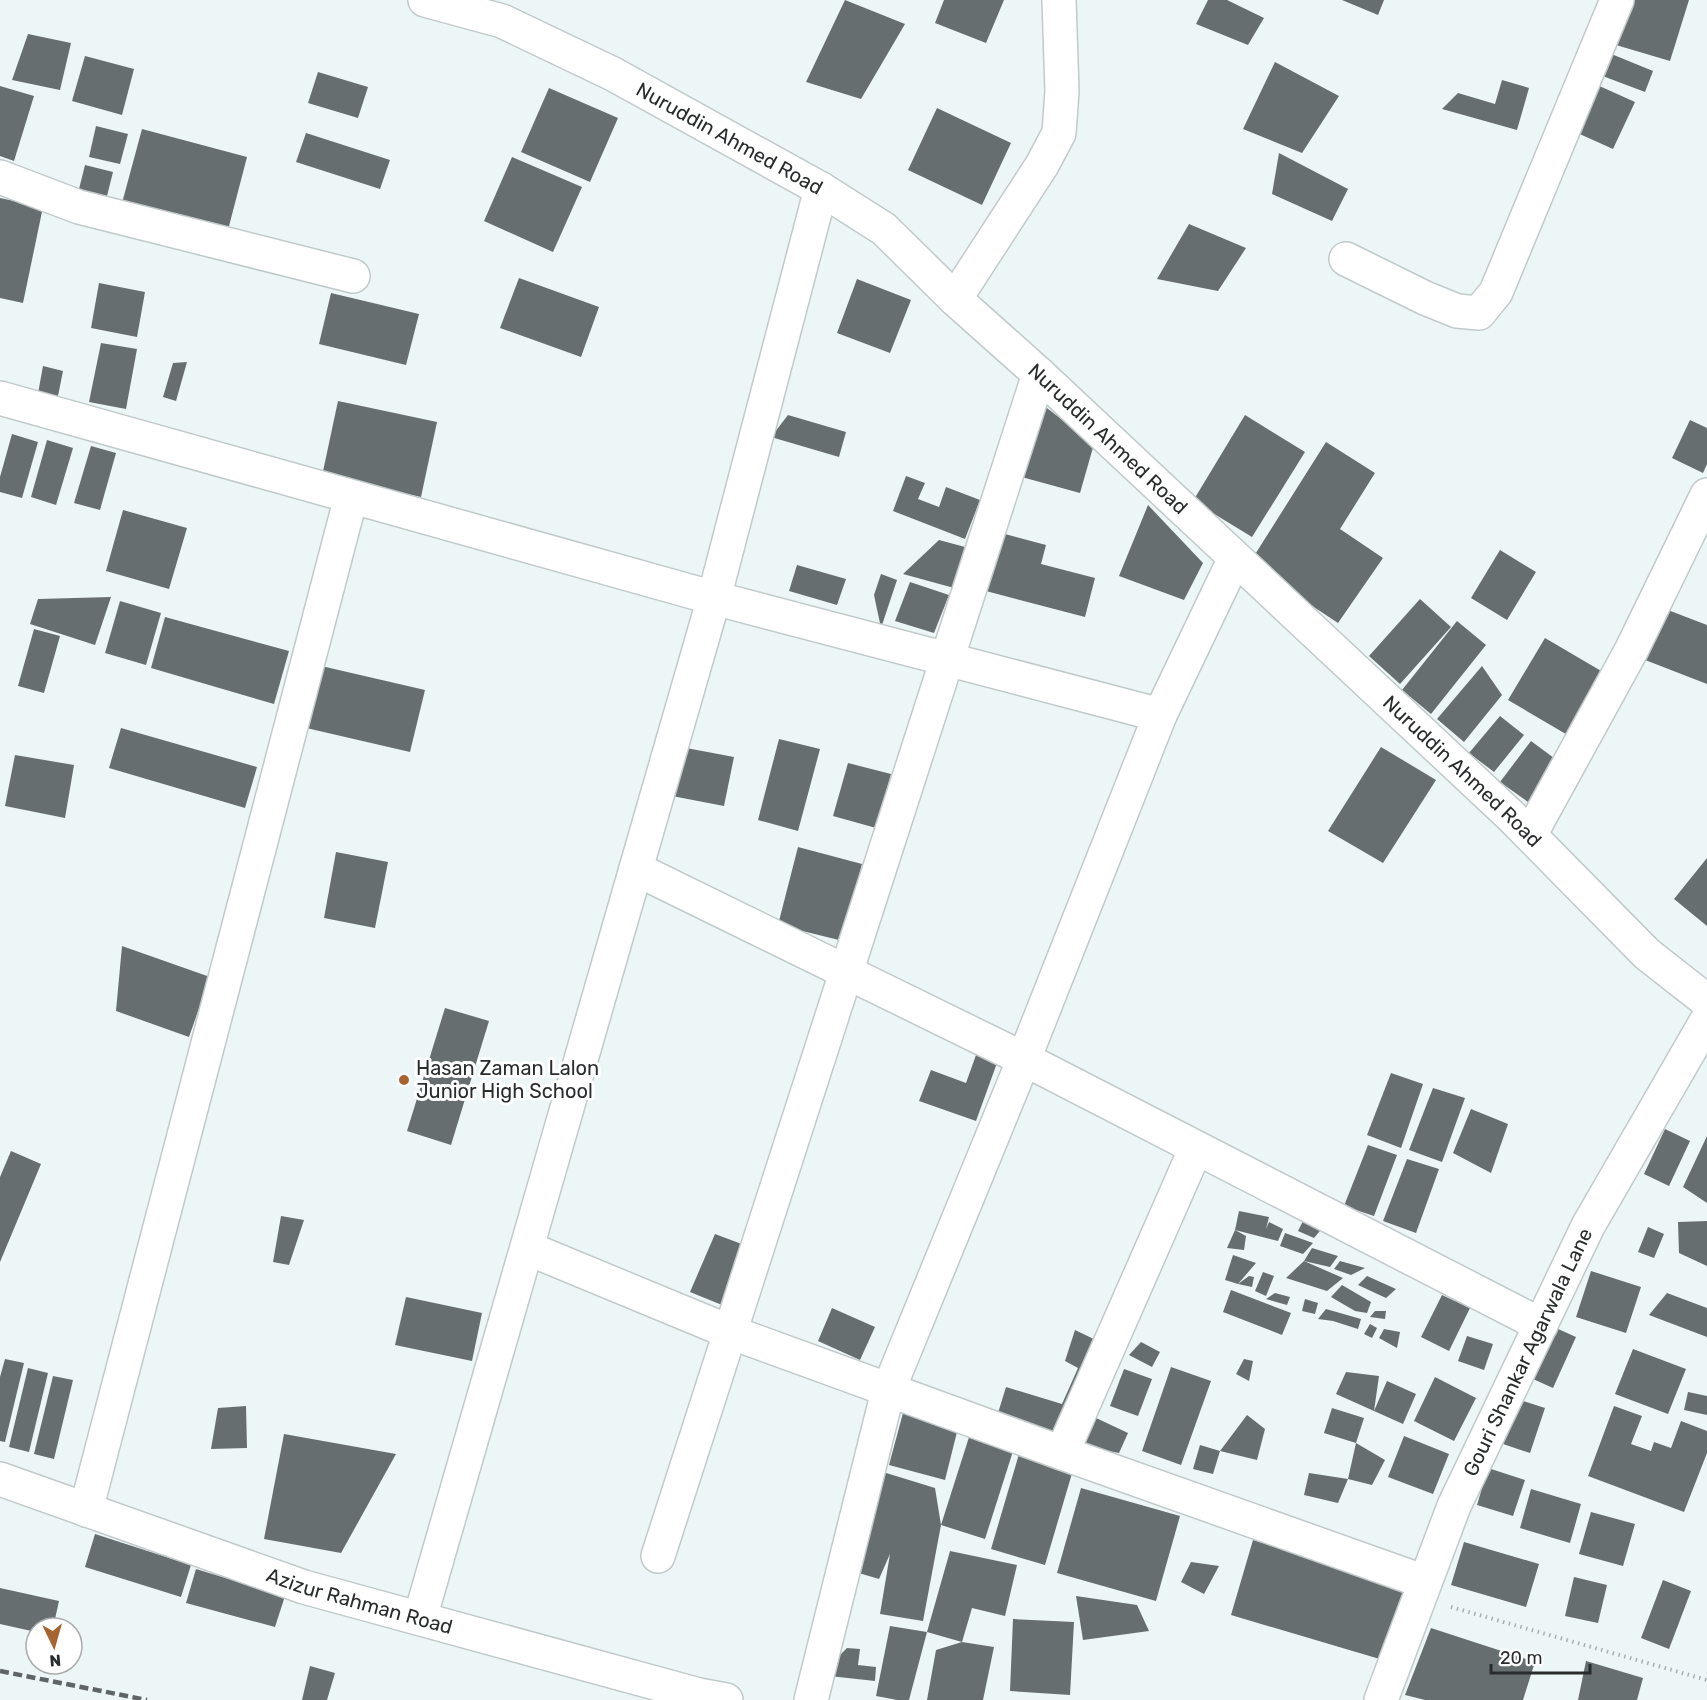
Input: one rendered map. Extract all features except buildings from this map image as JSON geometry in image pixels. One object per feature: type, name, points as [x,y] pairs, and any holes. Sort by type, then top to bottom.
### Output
[{"type":"street","name":"Nuruddin Ahmed Road","points":[[425,0],[502,21],[613,74],[821,189],[884,229],[955,299],[1039,374],[1530,835],[1647,954],[1707,1001]]},
{"type":"street","points":[[955,299],[1042,165],[1059,133],[1062,91],[1059,0]]},
{"type":"street","points":[[1346,259],[1457,312],[1479,313],[1496,292],[1617,0]]},
{"type":"street","points":[[0,177],[79,207],[353,276]]},
{"type":"street","points":[[420,1618],[714,598],[821,189]]},
{"type":"street","points":[[658,1556],[1039,374]]},
{"type":"street","points":[[0,399],[714,598],[1160,715]]},
{"type":"street","points":[[1530,835],[1631,651],[1707,495]]},
{"type":"street","points":[[86,1510],[351,497]]},
{"type":"street","points":[[811,1700],[888,1390],[1024,1059],[1160,715],[1235,558]]},
{"type":"street","points":[[636,869],[1024,1059],[1541,1325]]},
{"type":"street","name":"Gouri Shankar Agarwala Lane","points":[[1381,1700],[1454,1506],[1588,1226],[1707,1020]]},
{"type":"street","points":[[1062,1454],[1196,1148]]},
{"type":"street","points":[[527,1248],[730,1332],[1422,1590]]},
{"type":"street","name":"Azizur Rahman Road","points":[[0,1479],[304,1587],[699,1695],[726,1700]]},
{"type":"path","points":[[1422,1590],[1707,1680]]},
{"type":"railway","points":[[0,1671],[147,1700]]},
{"type":"place","name":"Hasan Zaman Lalon Junior High School","points":[[404,1080]]}]
